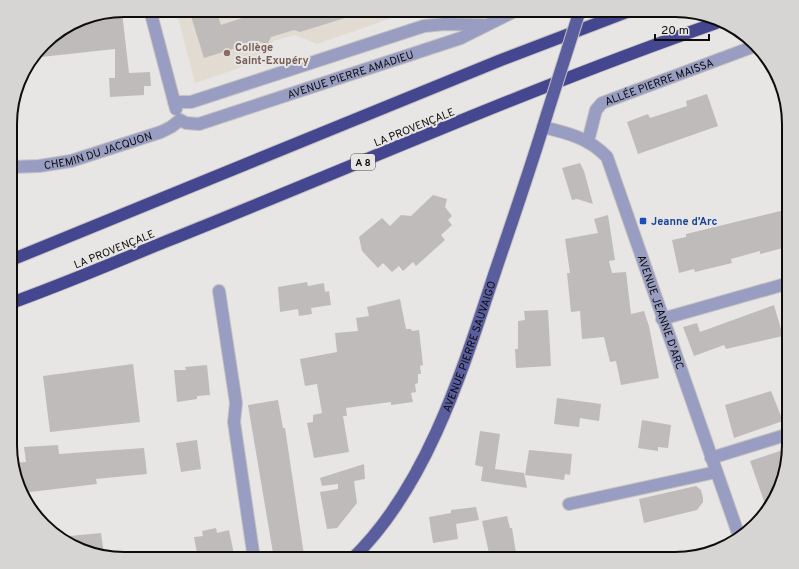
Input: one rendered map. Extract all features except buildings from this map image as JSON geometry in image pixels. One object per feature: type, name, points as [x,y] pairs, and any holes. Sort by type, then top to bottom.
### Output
[{"type":"highway","points":[[17,258],[501,60],[614,17]]},
{"type":"highway","name":"LA PROVENÇALE","points":[[17,301],[272,199],[510,101],[651,46],[713,24]]},
{"type":"main road","name":"AVENUE PIERRE SAUVAIGO","points":[[358,552],[382,526],[403,497],[431,442],[455,387],[477,326],[578,17]]},
{"type":"street","points":[[152,17],[180,120]]},
{"type":"street","name":"AVENUE PIERRE AMADIEU","points":[[180,120],[186,123],[200,124],[461,38],[503,17]]},
{"type":"street","points":[[174,102],[191,102],[211,96],[424,26],[445,24],[488,25]]},
{"type":"street","name":"ALLÉE PIERRE MAISSA","points":[[588,141],[596,110],[602,103],[751,48]]},
{"type":"street","name":"CHEMIN DU JACQUON","points":[[17,167],[39,166],[71,161],[161,132],[180,120]]},
{"type":"street","name":"AVENUE JEANNE D'ARC","points":[[543,127],[573,135],[588,141],[607,157],[662,319],[737,532]]},
{"type":"street","points":[[662,319],[782,285]]},
{"type":"street","points":[[219,291],[236,403],[234,422],[253,552]]},
{"type":"street","points":[[711,458],[782,436]]},
{"type":"street","points":[[569,504],[716,472]]},
{"type":"shaded area","name":"Collège Saint-Exupéry","points":[[178,17],[395,17],[317,44],[295,35],[273,41],[260,61],[195,83]]},
{"type":"place","name":"Collège Saint-Exupéry","points":[[227,53]]},
{"type":"place","name":"Jeanne d’Arc","points":[[643,221]]}]
